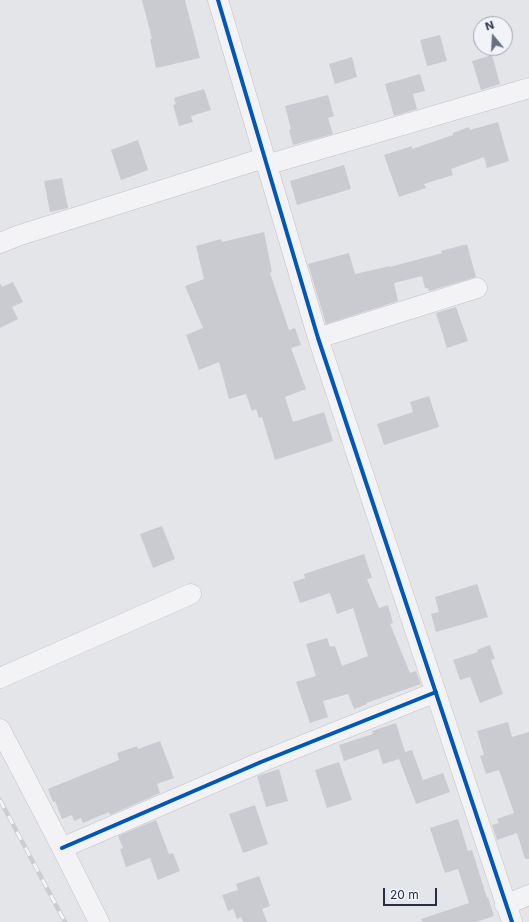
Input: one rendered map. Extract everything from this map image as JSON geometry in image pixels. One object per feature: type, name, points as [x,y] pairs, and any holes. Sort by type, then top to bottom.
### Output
[{"type":"street","points":[[218,0],[318,338],[509,913],[529,895]]},
{"type":"street","points":[[0,242],[265,161],[529,88]]},
{"type":"street","points":[[318,338],[477,288]]},
{"type":"street","points":[[0,678],[191,594]]},
{"type":"street","points":[[62,848],[261,762],[436,692]]},
{"type":"street","points":[[0,729],[99,922]]},
{"type":"building","points":[[142,0],[185,0],[200,58],[156,68],[150,39],[152,39]]},
{"type":"building","points":[[440,35],[447,61],[427,66],[420,40]]},
{"type":"building","points":[[492,56],[500,84],[481,90],[472,61]]},
{"type":"building","points":[[352,57],[357,77],[335,84],[329,64]]},
{"type":"building","points":[[420,74],[425,91],[413,94],[417,109],[394,116],[385,84]]},
{"type":"building","points":[[204,89],[211,110],[191,116],[193,122],[179,126],[173,105],[176,104],[174,98]]},
{"type":"building","points":[[328,95],[334,116],[328,118],[333,134],[293,145],[289,130],[291,129],[285,106]]},
{"type":"building","points":[[498,122],[509,161],[487,168],[484,157],[451,169],[453,175],[424,184],[426,188],[399,197],[384,155],[412,146],[412,149],[453,135],[453,133],[469,127],[470,130]]},
{"type":"building","points":[[138,140],[148,170],[121,180],[111,150]]},
{"type":"building","points":[[344,165],[351,189],[297,205],[290,181]]},
{"type":"building","points":[[62,178],[68,208],[50,212],[44,181]]},
{"type":"building","points":[[264,232],[272,272],[270,273],[289,330],[295,328],[301,345],[291,348],[306,389],[285,397],[293,422],[324,412],[333,441],[275,460],[262,417],[259,418],[256,409],[252,411],[246,394],[229,399],[219,362],[199,370],[186,335],[203,328],[185,286],[204,279],[196,246],[221,239],[222,242]]},
{"type":"building","points":[[467,244],[476,277],[429,291],[428,288],[425,288],[422,276],[394,283],[398,301],[326,324],[308,264],[349,253],[355,274],[390,267],[442,253],[441,251]]},
{"type":"building","points":[[13,282],[23,302],[12,307],[18,319],[0,328],[0,283],[2,287]]},
{"type":"building","points":[[456,307],[468,341],[447,348],[436,313]]},
{"type":"building","points":[[429,396],[439,427],[384,445],[377,424],[413,412],[410,402]]},
{"type":"building","points":[[162,526],[175,559],[153,568],[140,534]]},
{"type":"building","points":[[364,554],[372,578],[367,579],[379,608],[388,605],[393,623],[390,624],[410,673],[416,671],[421,684],[366,703],[367,704],[354,709],[348,694],[323,701],[328,717],[310,723],[296,682],[316,676],[306,644],[327,638],[330,647],[335,646],[342,666],[368,656],[353,608],[337,614],[330,593],[300,603],[293,582],[305,578],[304,574]]},
{"type":"building","points":[[477,584],[488,617],[436,632],[431,614],[439,612],[435,597]]},
{"type":"building","points":[[490,645],[495,659],[491,660],[503,694],[480,703],[470,677],[460,680],[453,660],[478,652],[477,650]]},
{"type":"building","points":[[508,722],[512,737],[529,732],[529,859],[525,859],[517,833],[497,840],[492,825],[499,823],[497,819],[514,813],[499,770],[486,774],[480,756],[484,755],[477,731]]},
{"type":"building","points":[[396,723],[405,752],[412,750],[423,780],[443,773],[450,792],[416,804],[399,759],[383,764],[378,749],[344,761],[339,745],[373,734],[372,731]]},
{"type":"building","points":[[160,741],[174,778],[157,784],[160,793],[110,815],[109,812],[83,823],[81,818],[74,821],[72,815],[62,819],[55,801],[53,802],[48,789],[119,760],[117,753],[137,746],[138,749]]},
{"type":"building","points":[[339,762],[352,800],[327,808],[315,770]]},
{"type":"building","points":[[279,769],[288,801],[266,807],[257,776]]},
{"type":"building","points":[[255,805],[268,844],[243,853],[229,814]]},
{"type":"building","points":[[458,819],[468,851],[472,850],[494,916],[476,922],[422,922],[421,919],[469,903],[458,869],[445,873],[430,828]]},
{"type":"building","points":[[156,820],[169,854],[173,853],[180,871],[158,880],[150,858],[126,867],[120,849],[123,848],[118,836]]},
{"type":"building","points":[[259,876],[270,906],[262,909],[267,922],[243,922],[241,917],[237,919],[233,909],[228,911],[222,895],[238,890],[236,884]]},
{"type":"railway","points":[[0,800],[65,922]]},
{"type":"cycle path","points":[[218,0],[318,338],[512,922]]},
{"type":"cycle path","points":[[62,848],[261,762],[436,692]]}]
